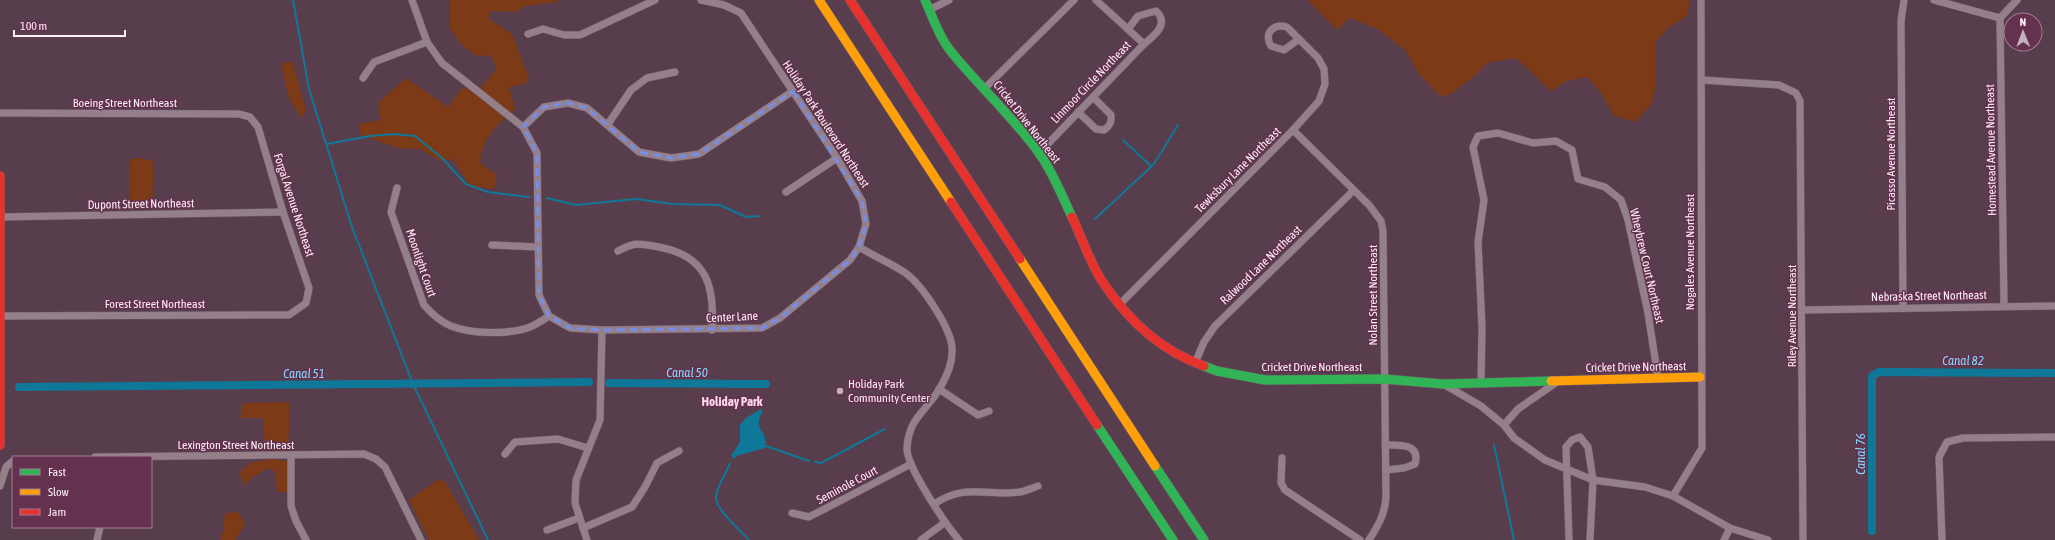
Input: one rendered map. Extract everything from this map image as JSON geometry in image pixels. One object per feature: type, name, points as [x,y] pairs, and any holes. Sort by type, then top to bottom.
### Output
[{"type":"main road","points":[[819,0],[1173,540]]},
{"type":"main road","points":[[850,0],[1204,540]]},
{"type":"main road","name":"Cricket Drive Northeast","points":[[925,0],[952,53],[985,88],[1039,153],[1056,182],[1102,281],[1142,330],[1174,353],[1217,371],[1264,380],[1384,379],[1443,384],[1700,377]]},
{"type":"main road","points":[[0,176],[0,445]]},
{"type":"street","points":[[412,0],[427,42],[442,63],[523,127],[537,153],[537,247],[539,295],[549,316],[570,328],[602,330],[600,420],[576,480],[575,503],[587,540]]},
{"type":"street","points":[[528,34],[543,29],[564,35],[580,35],[655,0]]},
{"type":"street","name":"Holiday Park Boulevard Northeast","points":[[701,0],[724,5],[740,13],[837,158],[862,201],[866,224],[859,247]]},
{"type":"street","points":[[929,10],[949,0]]},
{"type":"street","points":[[985,88],[1074,0]]},
{"type":"street","name":"Linmoor Circle Northeast","points":[[1096,0],[1144,44]]},
{"type":"street","name":"Nogales Avenue Northeast","points":[[1673,496],[1702,448],[1700,377],[1702,80],[1701,0]]},
{"type":"street","name":"Picasso Avenue Northeast","points":[[1903,308],[1901,21],[1904,0]]},
{"type":"street","points":[[1934,0],[2000,18],[2017,0]]},
{"type":"street","name":"Linmoor Circle Northeast","points":[[1039,153],[1144,44],[1153,37],[1162,24],[1162,18],[1156,11],[1138,16],[1128,29]]},
{"type":"street","name":"Homestead Avenue Northeast","points":[[2000,18],[2004,306]]},
{"type":"street","name":"Tewksbury Lane Northeast","points":[[1120,304],[1293,130],[1319,101],[1325,84],[1324,69],[1318,58],[1299,39]]},
{"type":"street","points":[[363,78],[374,62],[427,42]]},
{"type":"street","points":[[608,124],[631,90],[647,78],[675,72]]},
{"type":"street","name":"Riley Avenue Northeast","points":[[1702,80],[1779,85],[1796,93],[1800,101],[1803,310],[1803,540]]},
{"type":"street","points":[[523,127],[544,107],[568,103],[587,108],[608,124],[639,152],[671,158],[699,154],[792,91]]},
{"type":"street","points":[[1078,112],[1096,129],[1104,130],[1111,124],[1112,115],[1093,96]]},
{"type":"street","name":"Boeing Street Northeast","points":[[0,113],[239,114],[250,117]]},
{"type":"street","name":"Forgal Avenue Northeast","points":[[250,117],[258,126],[283,212],[309,288],[306,303]]},
{"type":"street","name":"Nolan Street Northeast","points":[[1293,130],[1353,191],[1369,204],[1381,221],[1383,231],[1386,470],[1385,509],[1369,540]]},
{"type":"street","name":"Wheybrew Court Northeast","points":[[1481,383],[1482,327],[1478,242],[1484,200],[1473,147],[1478,136],[1498,133],[1533,143],[1556,141],[1572,150],[1578,179],[1605,187],[1621,200],[1628,220],[1648,313],[1658,378]]},
{"type":"street","points":[[786,192],[837,158]]},
{"type":"street","name":"Moonlight Court","points":[[397,188],[391,212],[424,305],[432,314],[449,326],[468,332],[504,332],[529,327],[549,316]]},
{"type":"street","name":"Ralwood Lane Northeast","points":[[1195,363],[1204,342],[1215,326],[1353,191]]},
{"type":"street","name":"Dupont Street Northeast","points":[[0,217],[283,212]]},
{"type":"street","points":[[618,251],[633,243],[672,250],[690,258],[702,269],[710,285],[712,330]]},
{"type":"street","points":[[492,245],[537,247]]},
{"type":"street","points":[[859,247],[904,272],[918,283],[945,327],[952,347],[952,363],[939,389],[911,427],[907,450],[911,464],[944,523],[958,540]]},
{"type":"street","name":"Center Lane","points":[[602,330],[712,330],[762,328],[780,318],[844,265],[859,247]]},
{"type":"street","name":"Forest Street Northeast","points":[[0,316],[289,315],[306,303]]},
{"type":"street","name":"Nebraska Street Northeast","points":[[1803,310],[2055,306]]},
{"type":"street","points":[[1504,425],[1518,409],[1559,380]]},
{"type":"street","points":[[1443,384],[1481,406],[1504,425],[1514,438],[1545,460],[1593,480],[1645,487],[1673,496],[1730,528],[1768,540]]},
{"type":"street","points":[[939,389],[978,414],[989,411]]},
{"type":"street","points":[[1569,540],[1566,447],[1572,440],[1580,437],[1588,447],[1593,480],[1590,540]]},
{"type":"street","points":[[1942,540],[1939,457],[1947,442],[1963,438],[2055,437]]},
{"type":"street","points":[[506,454],[515,442],[558,439],[588,448]]},
{"type":"street","points":[[1385,445],[1409,446],[1413,449],[1416,456],[1415,464],[1411,467],[1386,470]]},
{"type":"street","points":[[583,528],[632,507],[645,488],[657,463],[679,450]]},
{"type":"street","name":"Lexington Street Northeast","points":[[152,457],[364,454],[376,459],[385,467],[422,540]]},
{"type":"street","points":[[291,455],[291,506],[296,521],[306,540]]},
{"type":"street","points":[[1282,458],[1281,483],[1286,490],[1299,501],[1360,540]]},
{"type":"street","points":[[0,486],[6,467],[12,462]]},
{"type":"street","name":"Seminole Court","points":[[792,513],[809,517],[911,464]]},
{"type":"street","points":[[934,504],[943,498],[962,491],[1020,492],[1038,486]]},
{"type":"street","points":[[547,530],[579,518]]},
{"type":"street","points":[[921,540],[944,523]]},
{"type":"street","points":[[97,540],[100,528]]},
{"type":"street","points":[[1724,540],[1730,528]]},
{"type":"highlighted area","points":[[793,91],[862,201],[866,224],[859,247],[850,260],[780,318],[762,328],[602,330],[570,328],[549,316],[539,295],[537,153],[523,127],[544,107],[568,103],[587,108],[639,152],[671,158],[699,154]]},
{"type":"shaded area","points":[[450,0],[558,0],[557,2],[525,6],[516,12],[489,11],[489,19],[512,34],[529,78],[525,84],[509,87],[515,109],[496,126],[484,146],[480,163],[497,175],[494,189],[470,186],[453,159],[440,161],[420,149],[398,148],[361,135],[359,124],[381,120],[378,103],[406,78],[448,107],[461,89],[482,87],[497,68],[491,56],[475,55],[460,43],[450,29]]},
{"type":"shaded area","points":[[1310,0],[1690,0],[1687,16],[1669,27],[1655,43],[1656,84],[1652,104],[1635,122],[1613,115],[1602,94],[1587,77],[1567,81],[1551,91],[1516,58],[1487,63],[1476,75],[1451,94],[1441,97],[1419,74],[1406,51],[1379,30],[1350,18],[1337,30],[1309,2]]},
{"type":"shaded area","points":[[292,61],[306,110],[301,118],[289,99],[281,64]]},
{"type":"shaded area","points":[[139,158],[154,161],[152,208],[129,208],[129,164],[131,159]]},
{"type":"shaded area","points":[[290,402],[288,450],[267,452],[263,435],[263,418],[240,418],[243,403]]},
{"type":"shaded area","points":[[271,459],[288,461],[288,492],[277,492],[275,472],[269,468],[253,477],[245,485],[239,473],[250,463]]},
{"type":"shaded area","points":[[444,480],[479,540],[429,540],[409,500],[436,481]]},
{"type":"shaded area","points":[[238,512],[245,524],[235,540],[220,540],[223,532],[225,513]]},
{"type":"water","points":[[761,409],[763,411],[760,418],[759,427],[765,437],[765,448],[736,456],[735,459],[731,456],[740,442],[740,425],[746,418]]},
{"type":"waterway","points":[[293,0],[309,89],[352,227],[413,384],[488,540]]},
{"type":"waterway","points":[[1095,219],[1154,164],[1178,125]]},
{"type":"waterway","points":[[327,144],[370,136],[394,134],[415,136],[442,158],[466,184],[488,192],[529,197]]},
{"type":"waterway","points":[[1123,140],[1151,166]]},
{"type":"waterway","points":[[547,198],[576,205],[636,199],[673,204],[720,205],[746,217],[759,216]]},
{"type":"waterway","name":"Canal 82","points":[[1872,531],[1872,376],[1879,372],[2055,373]]},
{"type":"waterway","name":"Canal 51","points":[[19,387],[589,382]]},
{"type":"waterway","name":"Canal 50","points":[[609,383],[766,384]]},
{"type":"waterway","points":[[815,462],[821,463],[885,429]]},
{"type":"waterway","points":[[1494,445],[1514,540]]},
{"type":"waterway","points":[[766,446],[809,461]]},
{"type":"waterway","points":[[730,464],[718,488],[716,501],[723,513],[749,540]]},
{"type":"traffic: fast","points":[[925,0],[937,28],[948,48],[1019,127],[1044,160],[1072,217]]},
{"type":"traffic: fast","points":[[1204,366],[1217,371],[1265,380],[1384,379],[1443,384],[1551,381]]},
{"type":"traffic: fast","points":[[1097,425],[1173,540]]},
{"type":"traffic: fast","points":[[1155,466],[1204,540]]},
{"type":"traffic: slow","points":[[819,0],[951,202]]},
{"type":"traffic: slow","points":[[1020,259],[1155,466]]},
{"type":"traffic: slow","points":[[1551,381],[1700,377]]},
{"type":"traffic: jam","points":[[850,0],[1020,259]]},
{"type":"traffic: jam","points":[[0,176],[0,445]]},
{"type":"traffic: jam","points":[[951,202],[1097,425]]},
{"type":"traffic: jam","points":[[1072,217],[1098,274],[1122,308],[1159,343],[1188,360],[1204,366]]},
{"type":"place","name":"Holiday Park Community Center","points":[[840,391]]},
{"type":"district","name":"Holiday Park","points":[[732,401]]},
{"type":"water label","name":"Canal 76","points":[[1860,454]]}]
